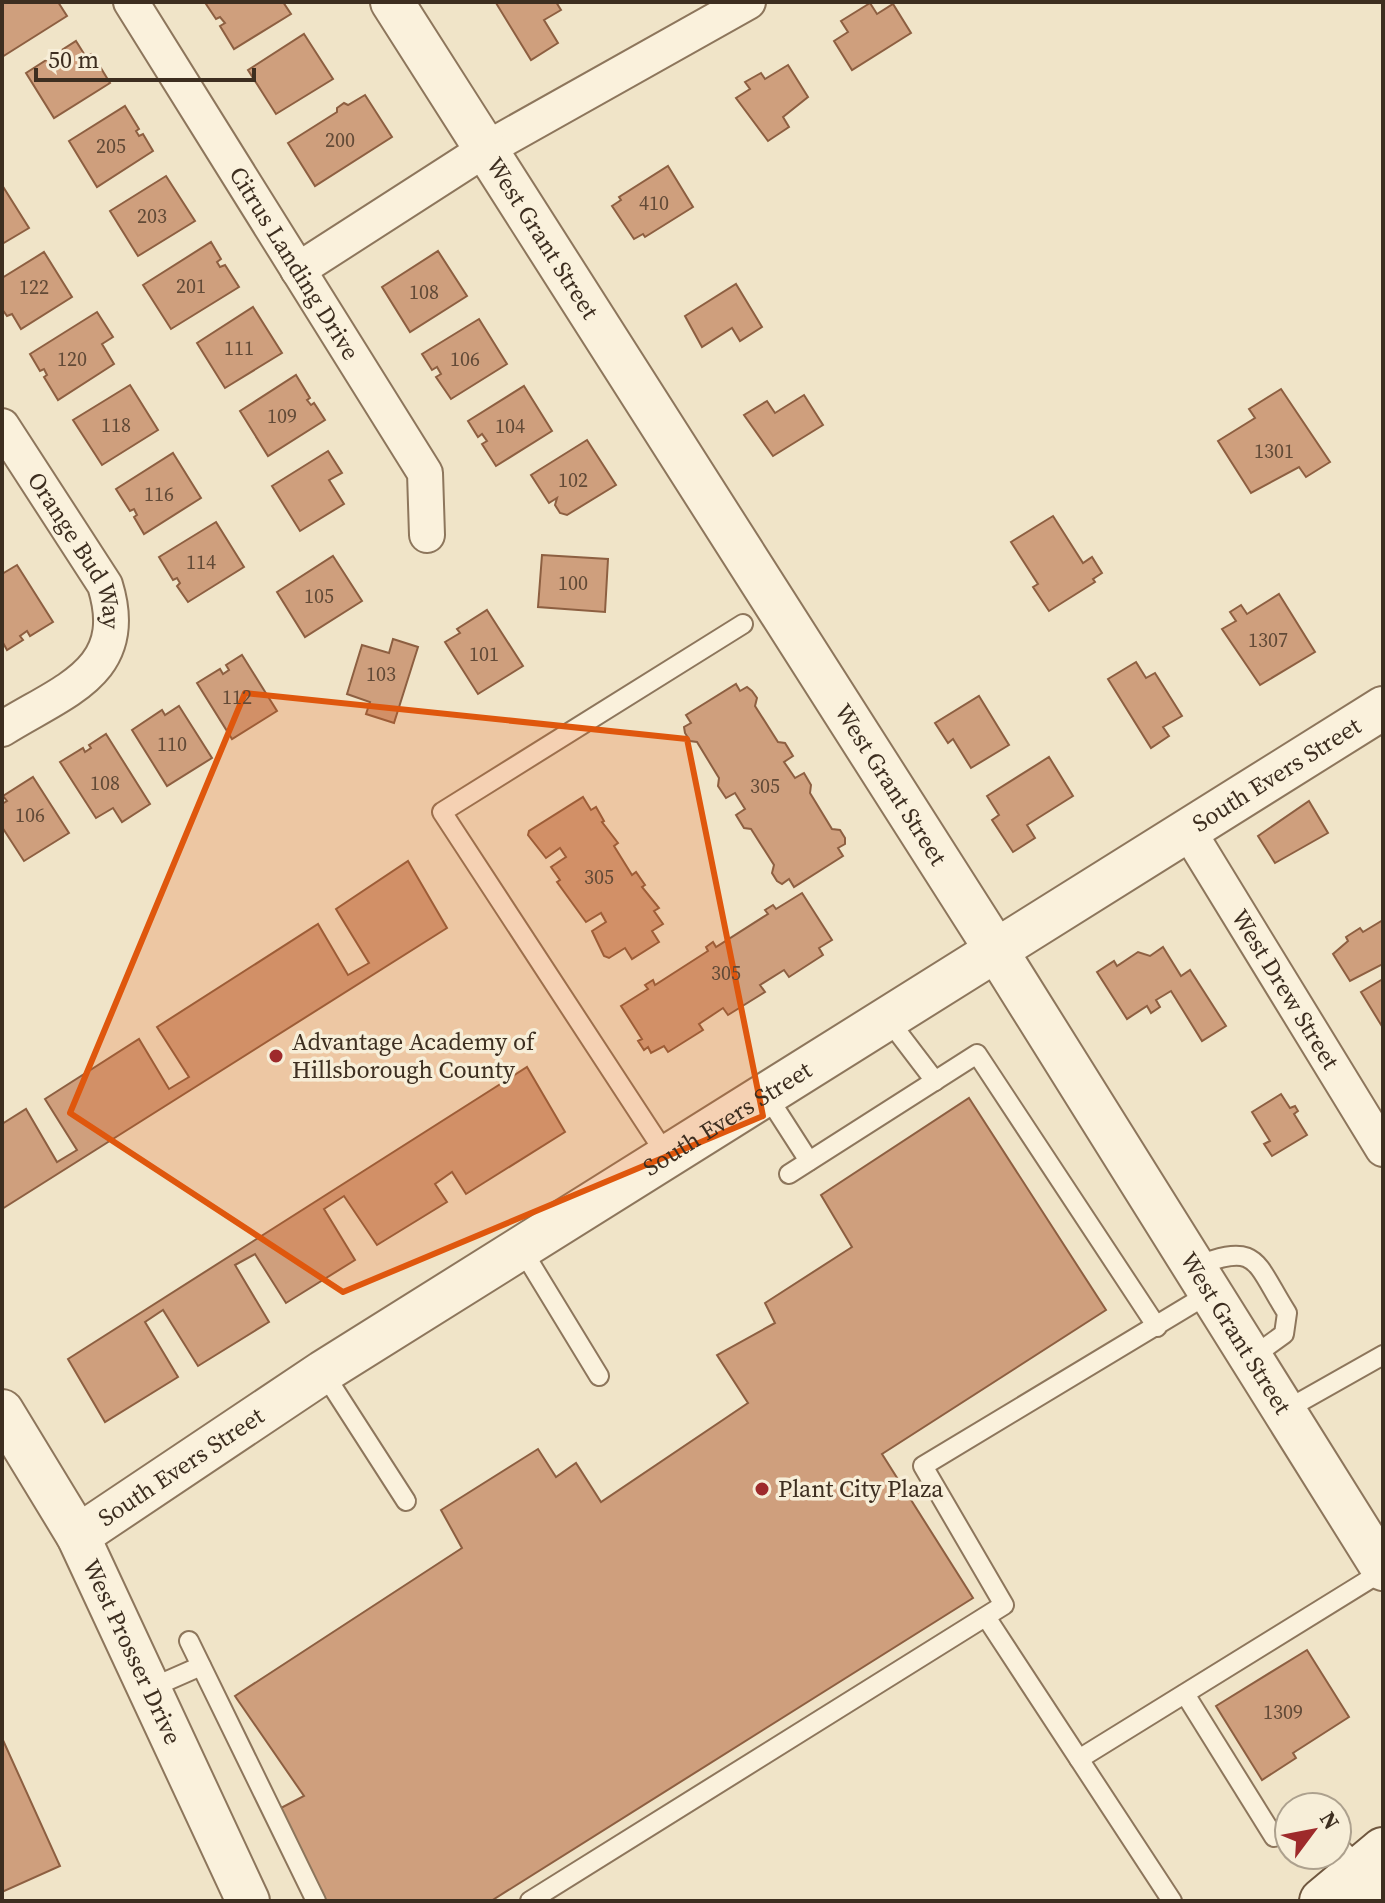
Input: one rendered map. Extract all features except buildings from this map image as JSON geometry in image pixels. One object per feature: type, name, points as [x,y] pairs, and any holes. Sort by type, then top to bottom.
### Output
[{"type":"main road","points":[[1322,1901],[1368,1871]]},
{"type":"street","name":"Citrus Landing Drive","points":[[131,2],[425,473],[427,535]]},
{"type":"street","name":"West Grant Street","points":[[392,2],[996,950],[1383,1570]]},
{"type":"street","points":[[298,270],[486,149],[748,2]]},
{"type":"street","name":"Orange Bud Way","points":[[2,426],[105,585],[112,611],[111,639],[103,660],[83,679],[2,729]]},
{"type":"street","name":"South Evers Street","points":[[78,1536],[323,1372],[1383,708]]},
{"type":"street","name":"West Drew Street","points":[[1187,829],[1383,1149]]},
{"type":"street","name":"West Prosser Drive","points":[[2,1411],[78,1536],[248,1901]]},
{"type":"lane","points":[[667,1156],[442,812],[743,624]]},
{"type":"lane","points":[[887,1018],[935,1081]]},
{"type":"lane","points":[[789,1174],[977,1054],[1157,1327]]},
{"type":"lane","points":[[766,1094],[809,1161]]},
{"type":"lane","points":[[521,1248],[599,1376]]},
{"type":"lane","points":[[530,1901],[1004,1605],[923,1466],[1157,1327],[1224,1255],[1238,1252],[1252,1257],[1287,1313],[1284,1334],[1251,1358]]},
{"type":"lane","points":[[1284,1411],[1383,1355]]},
{"type":"lane","points":[[323,1372],[406,1501]]},
{"type":"lane","points":[[1079,1759],[1383,1570]]},
{"type":"lane","points":[[986,1617],[1172,1901]]},
{"type":"lane","points":[[189,1641],[316,1901]]},
{"type":"lane","points":[[151,1688],[201,1666]]},
{"type":"lane","points":[[1185,1694],[1273,1835]]},
{"type":"highlighted area","points":[[245,693],[687,739],[763,1116],[343,1292],[70,1113]]},
{"type":"place","name":"Advantage Academy of Hillsborough County","points":[[276,1056]]},
{"type":"place","name":"Plant City Plaza","points":[[762,1489]]}]
